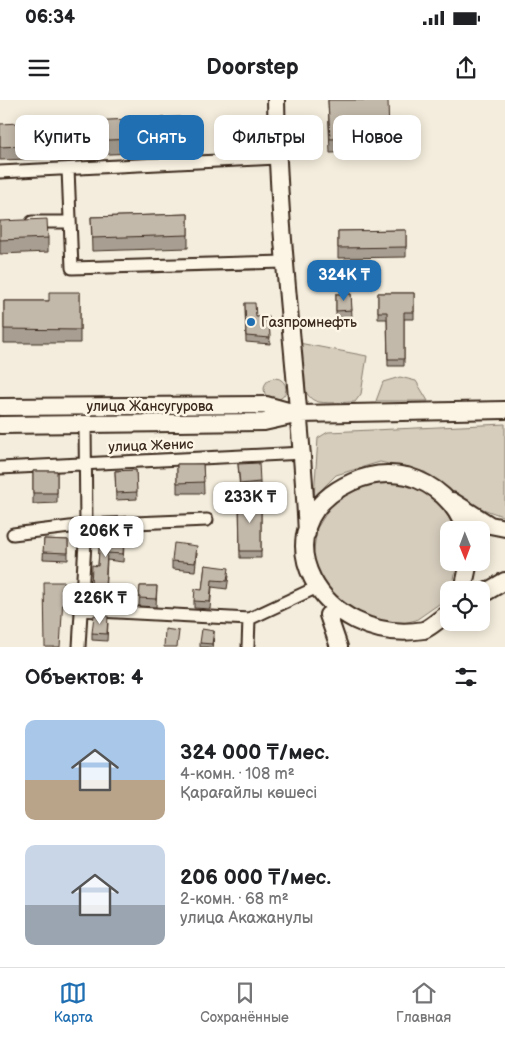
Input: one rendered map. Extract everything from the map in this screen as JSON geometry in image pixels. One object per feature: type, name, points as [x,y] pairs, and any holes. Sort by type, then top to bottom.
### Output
[{"type":"main road","points":[[276,100],[276,115]]},
{"type":"main road","points":[[277,160],[284,262],[304,453],[307,533],[304,562],[311,590],[328,615],[339,647]]},
{"type":"main road","name":"улица Жансугурова","points":[[0,407],[266,405],[300,414]]},
{"type":"main road","points":[[76,406],[81,424]]},
{"type":"main road","name":"улица Жансугурова","points":[[0,425],[264,422],[300,414],[505,410]]},
{"type":"main road","points":[[307,533],[319,507],[340,488],[366,476],[394,473],[421,480],[490,525],[505,528]]},
{"type":"main road","points":[[445,496],[462,521]]},
{"type":"main road","points":[[490,590],[505,581]]},
{"type":"main road","points":[[328,615],[349,630],[374,638],[400,638],[425,630]]},
{"type":"main road","points":[[410,647],[425,630],[440,619]]},
{"type":"street","points":[[0,172],[239,160]]},
{"type":"street","points":[[68,169],[72,268],[284,262]]},
{"type":"street","points":[[18,223],[70,222]]},
{"type":"street","points":[[80,647],[80,610],[86,525],[85,462],[81,424]]},
{"type":"street","name":"улица Женис","points":[[0,468],[85,462],[304,453]]},
{"type":"street","points":[[13,534],[86,525],[207,520]]},
{"type":"street","points":[[80,610],[249,619],[311,590]]},
{"type":"street","points":[[248,647],[249,619]]},
{"type":"shaded area","points":[[299,343],[367,356],[361,394],[355,402],[324,403],[312,399],[307,394],[300,368]]},
{"type":"shaded area","points":[[400,377],[416,381],[428,401],[376,401],[383,382]]},
{"type":"shaded area","points":[[275,378],[283,381],[286,389],[283,397],[275,400],[267,397],[264,389],[267,381]]},
{"type":"shaded area","points":[[505,424],[505,517],[469,504],[425,472],[380,462],[336,475],[314,497],[318,438],[328,432]]},
{"type":"shaded area","points":[[383,481],[411,485],[431,497],[448,516],[450,521],[440,521],[440,571],[456,571],[454,579],[453,581],[440,581],[439,604],[416,620],[388,627],[360,622],[319,584],[313,556],[317,528],[332,504],[355,487]]},
{"type":"building","points":[[328,100],[388,100],[388,115],[333,115],[333,139],[330,139]]},
{"type":"building","points":[[109,120],[119,120],[119,140],[109,140]]},
{"type":"building","points":[[15,123],[15,146],[0,147],[0,124]]},
{"type":"building","points":[[188,214],[188,235],[92,238],[91,217]]},
{"type":"building","points":[[47,219],[48,238],[0,240],[0,221]]},
{"type":"building","points":[[406,230],[406,247],[338,248],[338,231]]},
{"type":"building","points":[[49,292],[80,292],[80,330],[4,329],[4,301],[49,301]]},
{"type":"building","points":[[378,293],[414,293],[414,312],[404,312],[404,359],[388,359],[387,312],[378,312]]},
{"type":"building","points":[[336,294],[351,294],[352,310],[336,311]]},
{"type":"building","points":[[245,303],[255,303],[256,317],[269,317],[270,338],[246,336]]},
{"type":"building","points":[[259,463],[260,482],[240,484],[238,464]]},
{"type":"building","points":[[177,464],[203,464],[204,482],[177,483]]},
{"type":"building","points":[[136,470],[137,492],[116,493],[115,471]]},
{"type":"building","points":[[33,471],[57,471],[57,493],[33,493]]},
{"type":"building","points":[[239,498],[261,498],[261,551],[240,551]]},
{"type":"building","points":[[100,535],[124,537],[123,554],[107,553],[105,587],[91,586],[92,565],[98,566]]},
{"type":"building","points":[[44,539],[68,540],[68,553],[43,552]]},
{"type":"building","points":[[174,543],[197,546],[195,563],[172,561]]},
{"type":"building","points":[[205,565],[229,568],[227,581],[212,580],[210,602],[194,601],[195,589],[202,590]]},
{"type":"building","points":[[44,582],[64,582],[60,647],[45,647]]},
{"type":"building","points":[[140,586],[157,586],[156,599],[139,598]]},
{"type":"building","points":[[94,615],[108,616],[107,634],[92,633]]},
{"type":"building","points":[[165,629],[179,631],[177,647],[164,647]]},
{"type":"building","points":[[202,629],[214,631],[212,644],[200,643]]},
{"type":"place","name":"Газпромнефть","points":[[251,322]]}]
